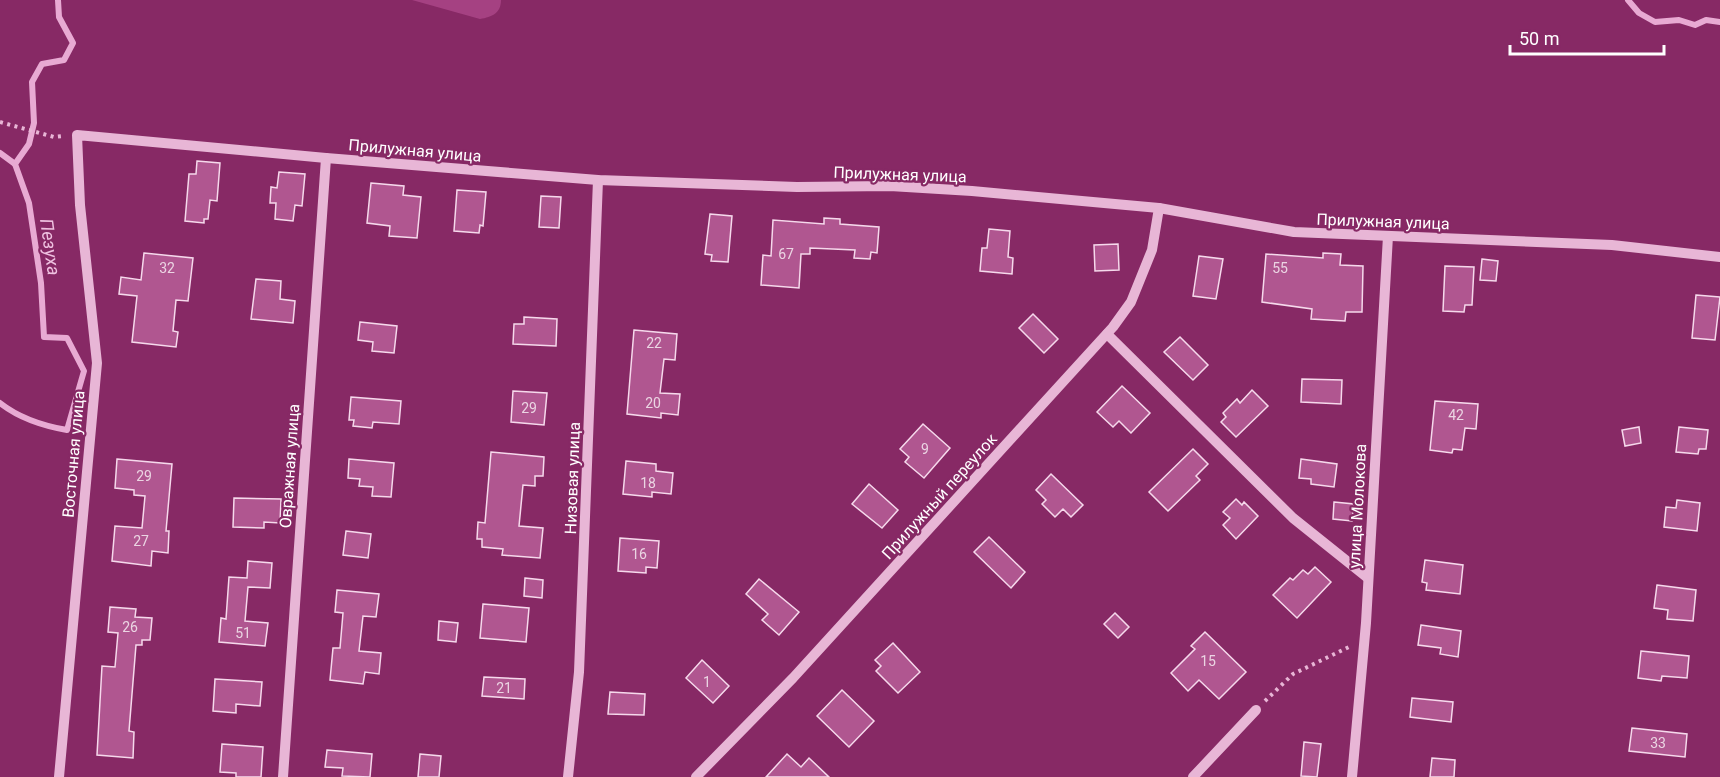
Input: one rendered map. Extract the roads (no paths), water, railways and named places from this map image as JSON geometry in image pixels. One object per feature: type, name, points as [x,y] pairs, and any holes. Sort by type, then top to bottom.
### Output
[{"type":"street","name":"Прилужная улица","points":[[77,135],[598,180],[797,186],[890,186],[972,191],[1159,208],[1294,232],[1612,244],[1720,257]]},
{"type":"street","name":"Восточная улица","points":[[59,777],[97,363],[80,205],[77,135]]},
{"type":"street","name":"Овражная улица","points":[[283,777],[326,158]]},
{"type":"street","name":"Низовая улица","points":[[568,777],[579,672],[598,180]]},
{"type":"street","name":"Прилужный переулок","points":[[696,777],[793,678],[1107,334],[1131,302],[1152,250],[1159,208]]},
{"type":"street","name":"улица Молокова","points":[[1352,777],[1364,640],[1388,236]]},
{"type":"street","points":[[1107,334],[1293,518],[1368,578]]},
{"type":"street","points":[[1193,777],[1256,710]]},
{"type":"waterway","name":"Пезуха","points":[[0,403],[32,421],[67,430],[84,371],[67,338],[44,337],[41,283],[29,203],[15,164],[29,144],[34,123],[32,82],[42,64],[64,60],[73,43],[59,17],[58,0]]},
{"type":"waterway","points":[[1628,0],[1639,13],[1655,22],[1679,20],[1695,25],[1706,20],[1720,22]]},
{"type":"waterway","points":[[0,153],[15,164]]}]
